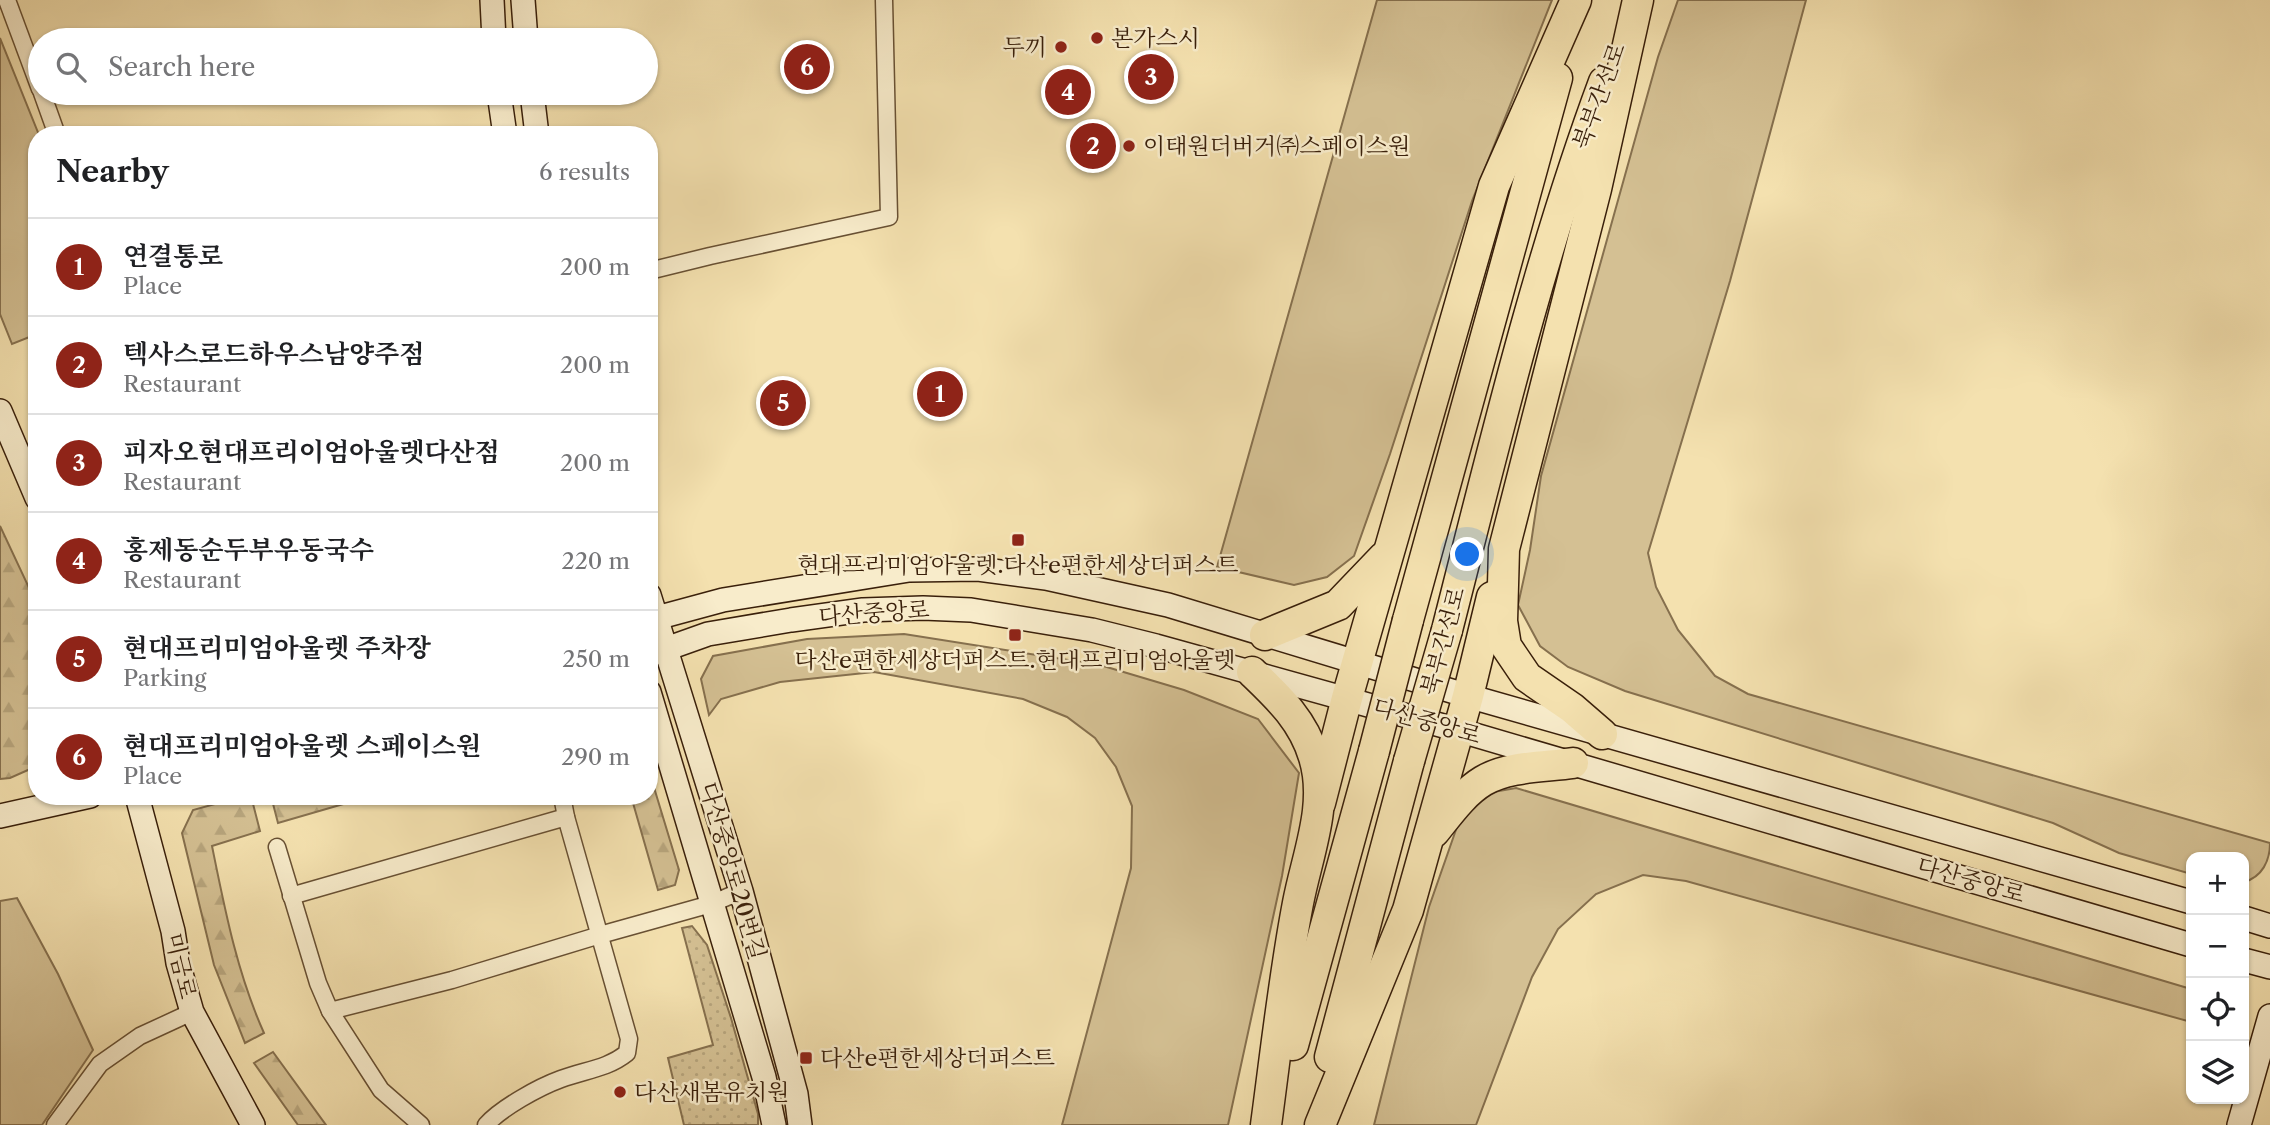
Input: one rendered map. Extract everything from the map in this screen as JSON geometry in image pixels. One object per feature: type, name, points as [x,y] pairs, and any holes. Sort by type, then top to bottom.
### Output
[{"type":"highway","points":[[1266,1125],[1297,904],[1347,698],[1494,186],[1577,0]]},
{"type":"highway","name":"북부간선로","points":[[1271,1125],[1509,259],[1577,0]]},
{"type":"highway","points":[[1320,1125],[1408,910],[1468,696],[1596,189],[1636,0]]},
{"type":"highway","name":"북부간선로","points":[[1312,1125],[1409,761],[1447,630],[1502,416],[1574,162],[1636,0]]},
{"type":"highway","points":[[1504,549],[1502,621],[1506,646],[1527,677],[1572,708],[1602,734]]},
{"type":"highway","points":[[1265,635],[1338,605],[1389,552]]},
{"type":"highway","points":[[1252,672],[1289,708],[1303,730],[1315,758],[1320,803]]},
{"type":"highway","points":[[1427,840],[1461,799],[1483,781],[1512,771],[1573,763]]},
{"type":"street","points":[[8,0],[28,55]]},
{"type":"street","points":[[492,0],[493,28]]},
{"type":"street","points":[[523,0],[525,28]]},
{"type":"street","points":[[658,269],[888,217],[884,0]]},
{"type":"street","points":[[46,105],[54,126]]},
{"type":"street","points":[[501,105],[504,126]]},
{"type":"street","points":[[533,105],[536,126]]},
{"type":"street","points":[[0,411],[28,453]]},
{"type":"street","name":"다산중앙로","points":[[658,619],[723,600],[909,570],[978,569],[1046,578],[1168,605],[1468,696],[2186,901]]},
{"type":"street","name":"다산중앙로","points":[[658,652],[708,634],[863,610],[971,610],[1092,630],[1347,698],[2186,944]]},
{"type":"street","name":"다산중앙로20번길","points":[[658,652],[741,891],[796,1094],[800,1125]]},
{"type":"street","name":"다산중앙로20번길","points":[[658,721],[764,1077],[774,1125]]},
{"type":"street","points":[[0,816],[50,805]]},
{"type":"street","name":"미금로","points":[[139,805],[192,1013],[253,1125]]},
{"type":"street","points":[[486,1125],[496,1113],[558,1080],[614,1064],[627,1053],[629,1039],[564,805]]},
{"type":"street","points":[[291,896],[566,817]]},
{"type":"street","points":[[277,847],[318,983],[330,1011],[381,1090],[421,1125]]},
{"type":"street","points":[[330,1011],[452,980],[600,934],[711,904],[741,891]]},
{"type":"street","points":[[2249,920],[2270,926]]},
{"type":"street","points":[[2249,961],[2270,967]]},
{"type":"street","points":[[55,1125],[100,1064],[141,1036],[192,1013]]},
{"type":"street","points":[[2239,1125],[2270,1016]]},
{"type":"green space","points":[[1377,0],[1552,0],[1472,201],[1354,556],[1327,577],[1294,585],[1217,567]]},
{"type":"green space","points":[[1678,0],[1806,0],[1730,281],[1648,553],[1656,587],[1678,630],[1715,676],[1748,694],[2270,843],[2267,862],[2256,876],[2249,880],[2249,852],[2186,852],[2186,873],[2119,853],[2053,823],[1625,691],[1568,667],[1540,646],[1518,605],[1530,550],[1541,476],[1658,57]]},
{"type":"green space","points":[[0,38],[35,126],[28,126],[28,338],[12,344],[0,314]]},
{"type":"green space","points":[[0,526],[28,586],[28,770],[10,778],[0,779]]},
{"type":"green space","points":[[904,634],[1100,665],[1184,690],[1258,719],[1299,773],[1282,876],[1228,1125],[1062,1125],[1131,868],[1132,806],[1116,767],[1095,738],[1067,717],[1023,699],[874,672],[780,682],[721,699],[709,715],[701,679],[713,656],[807,639]]},
{"type":"green space","points":[[1516,788],[2186,988],[2186,1021],[1686,881],[1643,875],[1596,894],[1558,929],[1532,977],[1476,1125],[1374,1125],[1429,907],[1458,824],[1482,794]]},
{"type":"green space","points":[[658,801],[679,870],[675,885],[658,890],[634,805],[658,805]]},
{"type":"green space","points":[[211,805],[253,805],[260,831],[212,846],[239,964],[264,1033],[245,1043],[214,965],[182,833],[193,810]]},
{"type":"green space","points":[[273,805],[340,805],[278,823]]},
{"type":"green space","points":[[17,898],[58,974],[93,1050],[42,1125],[0,1125],[0,901]]},
{"type":"green space","points":[[692,926],[707,945],[731,1018],[758,1114],[758,1125],[684,1125],[668,1058],[713,1045],[682,928]]},
{"type":"green space","points":[[273,1052],[326,1125],[298,1125],[254,1063]]},
{"type":"place","name":"본가스시","points":[[1097,38]]},
{"type":"place","name":"두끼","points":[[1061,47]]},
{"type":"place","name":"현대프리미엄아울렛 스페이스원","points":[[807,67]]},
{"type":"place","name":"피자오현대프리이엄아울렛다산점","points":[[1151,77]]},
{"type":"place","name":"홍제동순두부우동국수","points":[[1068,92]]},
{"type":"place","name":"텍사스로드하우스남양주점","points":[[1093,146]]},
{"type":"place","name":"이태원더버거㈜스페이스원","points":[[1129,146]]},
{"type":"place","name":"연결통로","points":[[940,394]]},
{"type":"place","name":"현대프리미엄아울렛 주차장","points":[[783,403]]},
{"type":"place","name":"현대프리미엄아울렛.다산e편한세상더퍼스트","points":[[1018,540]]},
{"type":"place","name":"다산e편한세상더퍼스트.현대프리미엄아울렛","points":[[1015,635]]},
{"type":"place","name":"다산e편한세상더퍼스트","points":[[806,1058]]},
{"type":"place","name":"다산새봄유치원","points":[[620,1092]]}]
